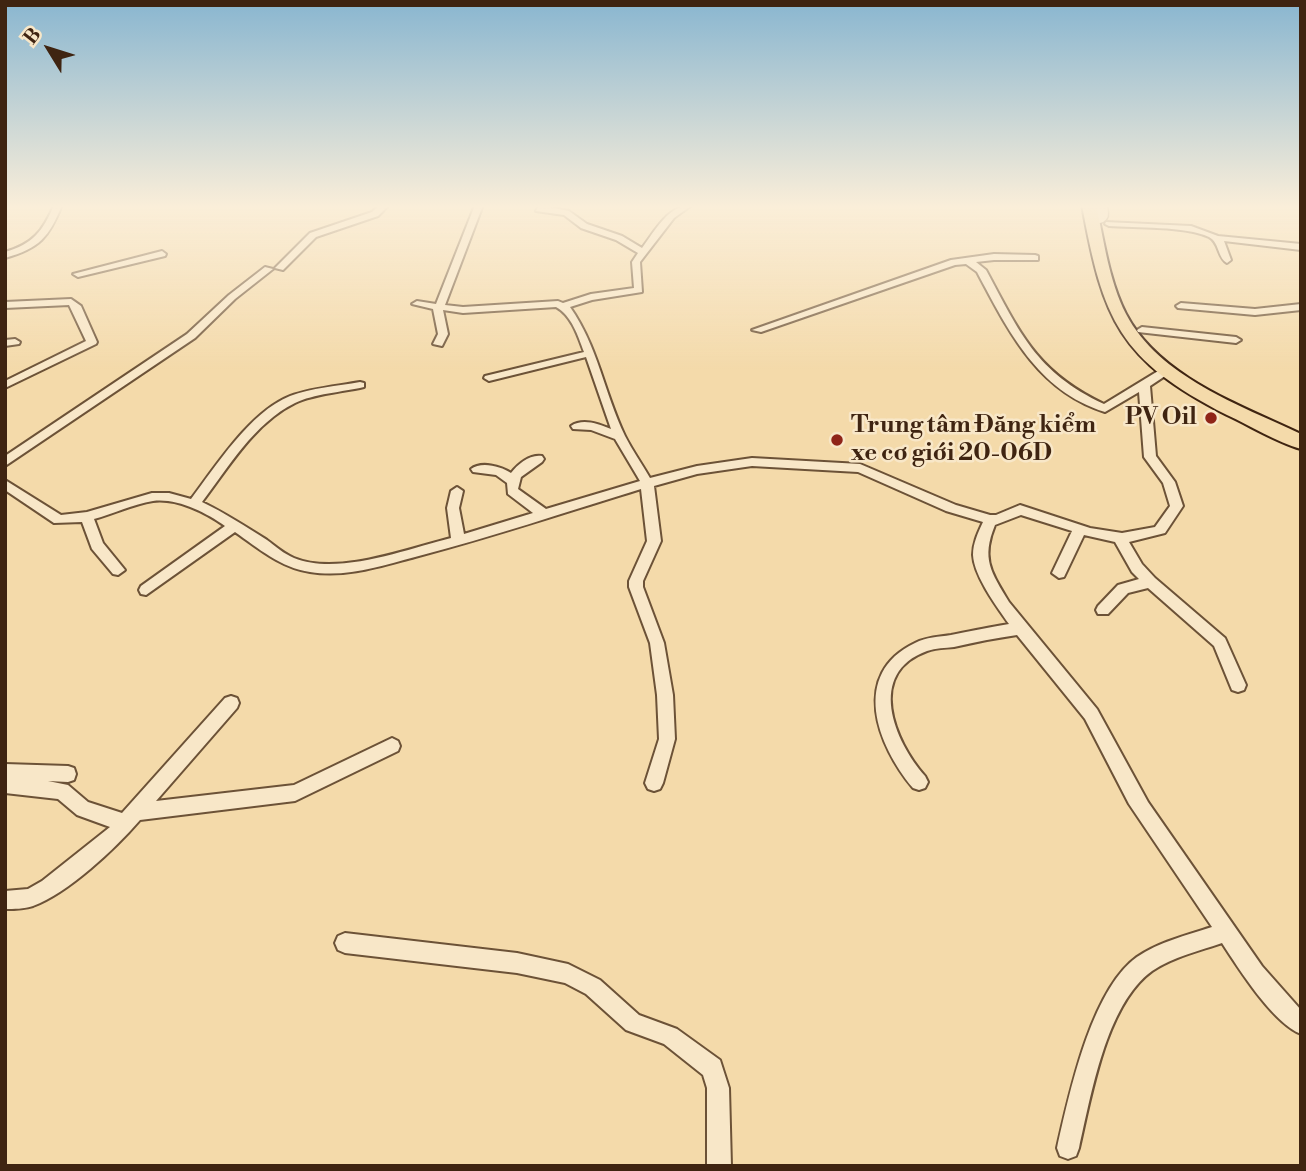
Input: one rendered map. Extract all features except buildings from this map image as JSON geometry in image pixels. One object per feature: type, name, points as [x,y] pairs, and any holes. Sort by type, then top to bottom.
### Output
[{"type":"highway","points":[[1105,260],[1110,290],[1119,315],[1136,341],[1238,411],[1301,442]]},
{"type":"highway","points":[[1113,260],[1126,298],[1142,330],[1172,368],[1301,433]]},
{"type":"street","points":[[78,274],[138,260]]},
{"type":"street","points":[[280,268],[288,260]]},
{"type":"street","points":[[438,344],[443,334],[437,314],[458,260]]},
{"type":"street","points":[[417,304],[505,309],[553,303],[563,306],[590,296],[637,292],[638,260]]},
{"type":"street","points":[[757,330],[954,262],[976,260]]},
{"type":"street","points":[[968,261],[981,270],[1026,351],[1053,382],[1105,409],[1172,368]]},
{"type":"street","points":[[5,462],[191,336],[232,297],[268,269]]},
{"type":"street","points":[[5,305],[71,303],[76,306],[92,342],[5,385]]},
{"type":"street","points":[[563,306],[582,333],[619,436],[647,483],[654,541],[636,581],[636,587],[657,643],[665,695],[667,739],[654,783]]},
{"type":"street","points":[[1181,306],[1255,312],[1301,307]]},
{"type":"street","points":[[1142,330],[1236,340]]},
{"type":"street","points":[[489,378],[591,353]]},
{"type":"street","points":[[5,484],[53,519],[76,520],[152,497],[169,497],[194,504],[288,561],[308,567],[332,569],[355,567],[458,541],[697,470],[752,462],[860,467],[951,508],[990,520],[998,520],[1020,510],[1097,536],[1119,537],[1160,530],[1177,506],[1169,482],[1150,457],[1144,383]]},
{"type":"street","points":[[194,504],[248,435],[285,403],[360,385]]},
{"type":"street","points":[[577,426],[593,426],[619,436]]},
{"type":"street","points":[[538,459],[522,467],[512,480],[512,491],[544,515]]},
{"type":"street","points":[[477,469],[499,471],[512,480]]},
{"type":"street","points":[[457,491],[453,508],[458,541]]},
{"type":"street","points":[[87,517],[97,545],[118,570]]},
{"type":"street","points":[[990,520],[979,549],[981,564],[1006,611],[1056,667],[1093,717],[1134,797],[1264,984],[1286,1011],[1301,1024]]},
{"type":"street","points":[[146,590],[234,526]]},
{"type":"street","points":[[1059,573],[1079,531]]},
{"type":"street","points":[[1119,537],[1150,582],[1214,635],[1225,650],[1238,685]]},
{"type":"street","points":[[1102,610],[1123,589],[1150,582]]},
{"type":"street","points":[[919,782],[894,751],[884,724],[883,701],[888,678],[908,654],[921,646],[1021,628]]},
{"type":"street","points":[[5,900],[29,898],[49,888],[130,818],[231,703]]},
{"type":"street","points":[[5,785],[62,791],[83,809],[130,818],[295,793],[392,746]]},
{"type":"street","points":[[5,772],[68,774]]},
{"type":"street","points":[[1068,1148],[1084,1082],[1115,999],[1133,973],[1159,956],[1227,932]]},
{"type":"street","points":[[345,943],[517,962],[568,974],[593,987],[633,1023],[670,1036],[712,1068],[718,1088],[719,1166]]},
{"type":"place","name":"PV Oil","points":[[1211,418]]},
{"type":"place","name":"Trung tâm Đăng kiểm xe cơ giới 20-06D","points":[[837,440]]}]
